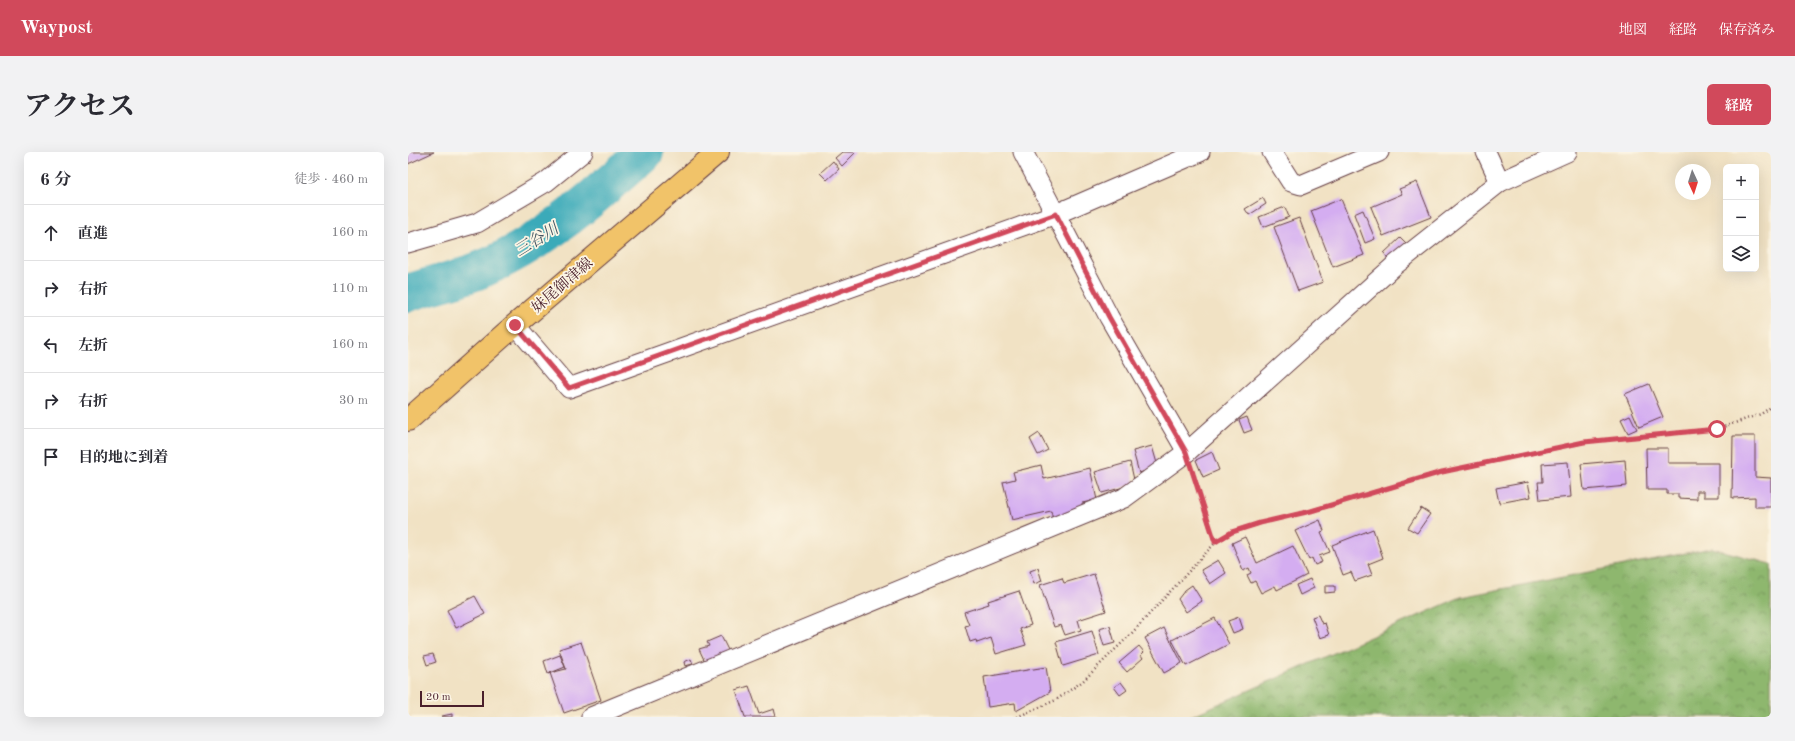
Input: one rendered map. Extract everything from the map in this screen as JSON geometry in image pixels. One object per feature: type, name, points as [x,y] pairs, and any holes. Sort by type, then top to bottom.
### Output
[{"type":"main road","name":"妹尾御津線","points":[[408,420],[515,325],[718,152]]},
{"type":"street","points":[[408,243],[477,223],[546,182],[583,152]]},
{"type":"street","points":[[1022,152],[1109,317],[1186,452]]},
{"type":"street","points":[[515,325],[569,388],[1056,214],[1200,152]]},
{"type":"street","points":[[1272,152],[1291,182],[1301,185],[1379,152]]},
{"type":"street","points":[[1486,152],[1500,182]]},
{"type":"street","points":[[591,717],[1124,498],[1186,452],[1395,265],[1500,182],[1567,152]]},
{"type":"path","points":[[1017,717],[1056,700],[1083,681],[1131,634],[1215,542],[1232,532],[1260,523],[1311,511],[1442,472],[1584,442],[1717,429],[1761,414],[1771,407]]},
{"type":"path","points":[[1186,452],[1215,542]]},
{"type":"green space","points":[[1712,548],[1771,564],[1771,717],[1189,717],[1461,597]]},
{"type":"building","points":[[408,152],[434,152],[408,164]]},
{"type":"building","points":[[842,152],[855,153],[842,166],[835,158]]},
{"type":"building","points":[[833,161],[839,169],[827,180],[820,173]]},
{"type":"building","points":[[1417,182],[1431,217],[1383,236],[1371,207],[1402,194],[1399,189]]},
{"type":"building","points":[[1263,198],[1266,204],[1249,215],[1245,209]]},
{"type":"building","points":[[1341,199],[1364,255],[1333,267],[1311,211]]},
{"type":"building","points":[[1285,207],[1289,217],[1263,227],[1259,217]]},
{"type":"building","points":[[1363,210],[1375,239],[1365,243],[1354,214]]},
{"type":"building","points":[[1299,218],[1323,282],[1298,291],[1274,227]]},
{"type":"building","points":[[1400,238],[1406,244],[1389,259],[1384,253]]},
{"type":"building","points":[[1649,384],[1663,417],[1639,427],[1625,394]]},
{"type":"building","points":[[1630,415],[1637,429],[1628,433],[1621,419]]},
{"type":"building","points":[[1247,417],[1252,430],[1244,433],[1239,420]]},
{"type":"building","points":[[1039,433],[1048,450],[1038,455],[1030,439]]},
{"type":"building","points":[[1733,436],[1755,436],[1755,477],[1771,478],[1771,507],[1755,507],[1755,497],[1732,498]]},
{"type":"building","points":[[1152,446],[1158,467],[1139,473],[1133,451]]},
{"type":"building","points":[[1646,448],[1668,448],[1668,463],[1719,463],[1719,497],[1704,497],[1704,491],[1697,491],[1697,499],[1678,498],[1678,494],[1667,494],[1667,490],[1647,490]]},
{"type":"building","points":[[1212,452],[1219,470],[1203,477],[1196,460]]},
{"type":"building","points":[[1625,460],[1627,486],[1584,490],[1581,464]]},
{"type":"building","points":[[1130,462],[1135,484],[1102,493],[1095,472]]},
{"type":"building","points":[[1568,462],[1571,497],[1540,500],[1538,482],[1543,482],[1542,464]]},
{"type":"building","points":[[1041,465],[1044,479],[1090,468],[1097,500],[1082,503],[1083,510],[1053,520],[1051,511],[1012,520],[1003,482],[1015,479],[1013,472]]},
{"type":"building","points":[[1528,482],[1531,497],[1499,503],[1496,488]]},
{"type":"building","points":[[1421,508],[1430,514],[1417,533],[1408,528]]},
{"type":"building","points":[[1320,520],[1324,531],[1321,532],[1330,552],[1319,556],[1322,562],[1315,565],[1312,558],[1309,560],[1295,531]]},
{"type":"building","points":[[1373,529],[1383,558],[1368,564],[1372,575],[1355,581],[1351,572],[1343,575],[1332,545]]},
{"type":"building","points":[[1245,537],[1257,563],[1293,546],[1307,575],[1277,590],[1275,586],[1261,593],[1255,581],[1251,583],[1247,575],[1251,573],[1249,568],[1243,571],[1232,543]]},
{"type":"building","points":[[1218,560],[1226,573],[1210,584],[1201,570]]},
{"type":"building","points":[[1038,568],[1042,581],[1034,584],[1030,571]]},
{"type":"building","points":[[1094,574],[1106,611],[1078,620],[1081,630],[1065,635],[1061,625],[1054,627],[1040,585],[1062,578],[1064,583]]},
{"type":"building","points":[[1310,579],[1314,588],[1300,595],[1296,585]]},
{"type":"building","points":[[1192,585],[1202,601],[1186,612],[1178,599],[1185,590]]},
{"type":"building","points":[[1325,586],[1335,586],[1335,592],[1325,593]]},
{"type":"building","points":[[1019,591],[1031,625],[1020,629],[1026,645],[996,654],[991,638],[977,643],[976,640],[970,642],[965,626],[969,625],[964,612],[989,604],[988,601]]},
{"type":"building","points":[[475,596],[485,614],[456,628],[447,610]]},
{"type":"building","points":[[1318,615],[1322,624],[1325,623],[1329,635],[1320,638],[1312,617]]},
{"type":"building","points":[[1239,617],[1243,629],[1233,633],[1228,621]]},
{"type":"building","points":[[1215,618],[1229,644],[1186,666],[1172,640]]},
{"type":"building","points":[[1110,626],[1115,643],[1104,646],[1099,629]]},
{"type":"building","points":[[1164,628],[1182,663],[1164,673],[1145,638]]},
{"type":"building","points":[[1092,631],[1099,655],[1063,666],[1056,642]]},
{"type":"building","points":[[721,636],[730,654],[706,664],[699,649],[709,646],[707,642]]},
{"type":"building","points":[[581,642],[601,700],[564,713],[550,673],[566,669],[559,649]]},
{"type":"building","points":[[1139,646],[1144,652],[1141,655],[1143,658],[1127,672],[1119,663]]},
{"type":"building","points":[[433,654],[436,662],[427,665],[424,656]]},
{"type":"building","points":[[560,655],[565,667],[548,674],[544,661]]},
{"type":"building","points":[[691,659],[693,664],[685,666],[684,662]]},
{"type":"building","points":[[1046,667],[1050,692],[1016,711],[1015,703],[988,707],[984,677]]},
{"type":"building","points":[[1121,682],[1127,690],[1120,695],[1114,687]]},
{"type":"building","points":[[749,686],[759,714],[774,709],[776,717],[745,717],[736,690]]},
{"type":"building","points":[[452,714],[452,717],[442,717],[442,716]]},
{"type":"waterway","name":"三谷川","points":[[408,293],[489,266],[532,243],[590,200],[645,152]]},
{"type":"route","points":[[515,325],[569,388],[1056,214],[1109,317],[1186,452],[1215,542],[1232,532],[1260,523],[1311,511],[1442,472],[1584,442],[1717,429]]}]
